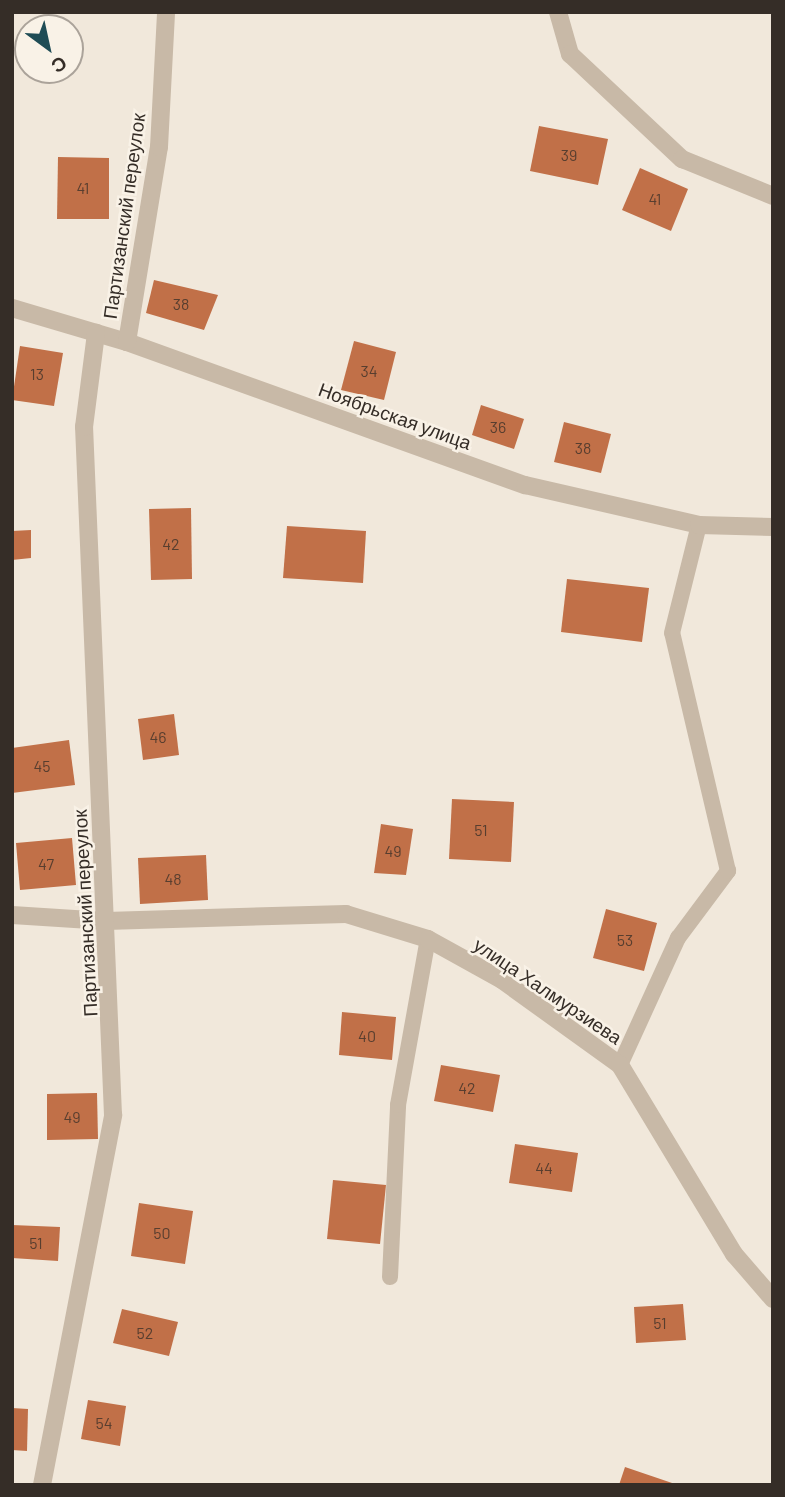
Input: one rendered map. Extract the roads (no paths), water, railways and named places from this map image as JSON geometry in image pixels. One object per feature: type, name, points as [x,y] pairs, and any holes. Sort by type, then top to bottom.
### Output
[{"type":"street","name":"Партизанский переулок","points":[[127,342],[159,147],[166,12]]},
{"type":"street","points":[[558,12],[570,54],[681,159],[773,196]]},
{"type":"street","name":"Ноябрьская улица","points":[[12,308],[127,342],[525,485],[699,525],[773,527]]},
{"type":"street","name":"Партизанский переулок","points":[[42,1485],[113,1115],[85,427],[96,333]]},
{"type":"street","name":"улица Халмурзиева","points":[[12,915],[106,921],[346,914],[428,939],[502,980],[620,1065],[734,1254],[773,1299]]},
{"type":"lane","points":[[620,1065],[678,938],[728,872],[672,633],[699,525]]},
{"type":"lane","points":[[390,1277],[397,1105],[428,939]]}]
